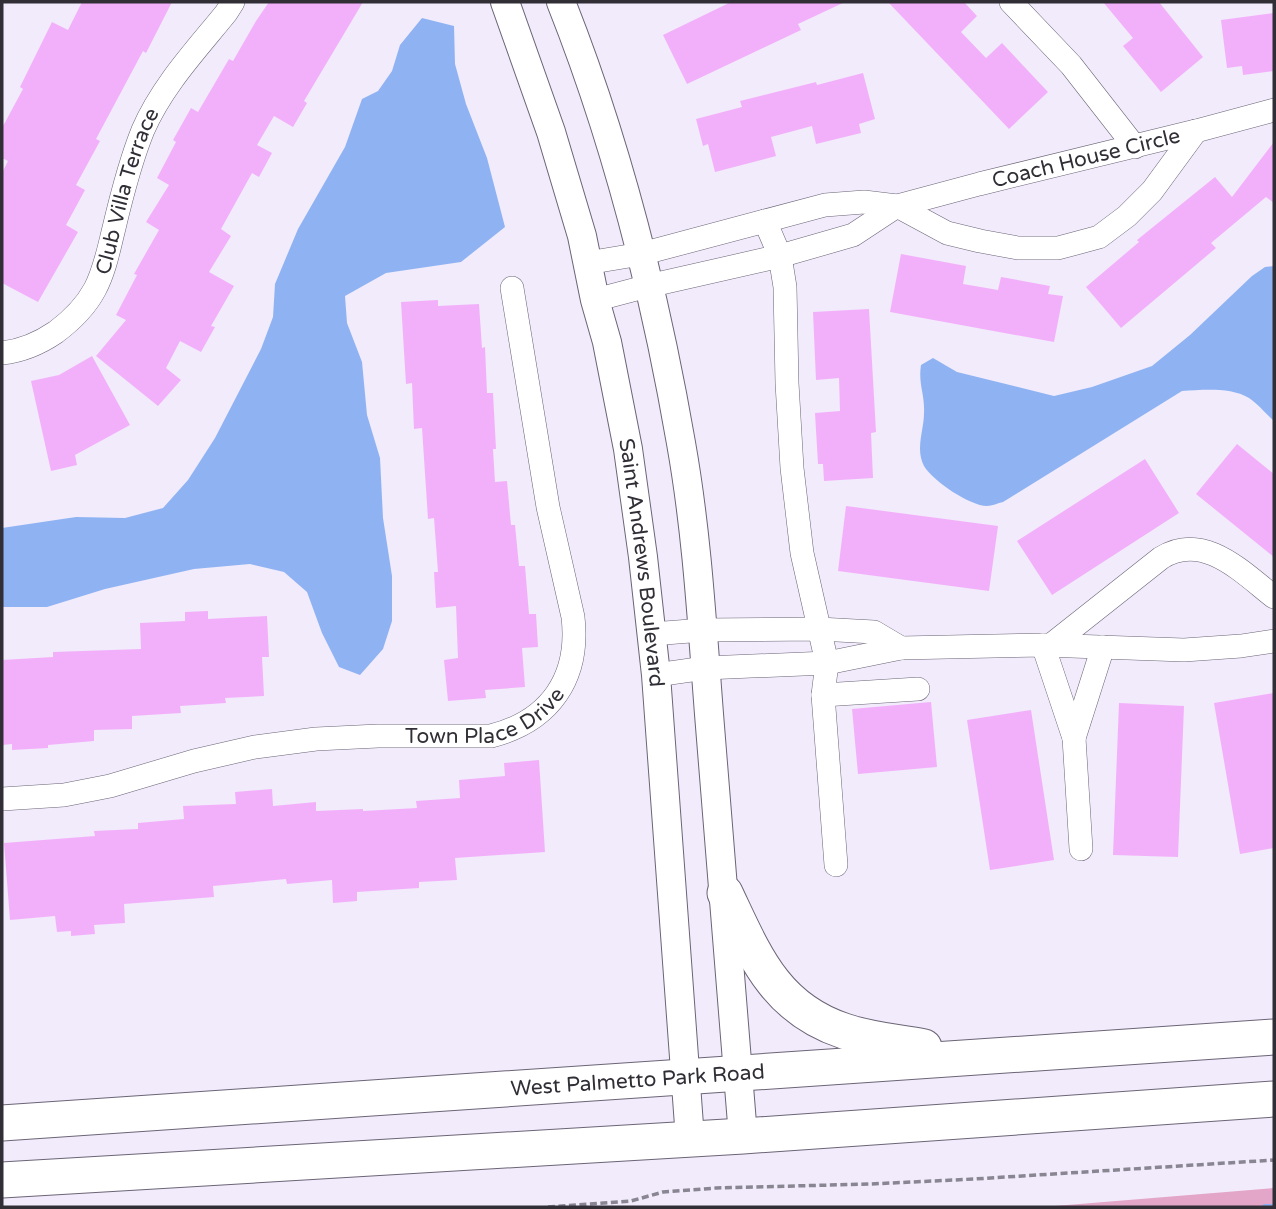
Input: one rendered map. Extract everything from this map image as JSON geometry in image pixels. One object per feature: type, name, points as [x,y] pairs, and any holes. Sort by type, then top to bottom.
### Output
[{"type":"main road","points":[[724,893],[766,973],[779,990],[804,1012],[845,1032],[979,1056]]},
{"type":"main road","name":"West Palmetto Park Road","points":[[2,1123],[1274,1037]]},
{"type":"main road","points":[[2,1180],[743,1136],[1274,1099]]},
{"type":"street","name":"Club Villa Terrace","points":[[2,353],[23,349],[51,335],[76,315],[86,303],[101,275],[130,164],[144,128],[174,78],[233,2]]},
{"type":"street","name":"Saint Andrews Boulevard","points":[[505,2],[551,132],[582,236],[628,449],[656,675],[690,1139]]},
{"type":"street","points":[[561,2],[604,127],[640,254],[661,337],[681,445],[697,552],[743,1136]]},
{"type":"street","points":[[1012,2],[1071,65],[1135,147]]},
{"type":"street","name":"Coach House Circle","points":[[595,300],[780,256],[853,235],[897,206],[1274,110]]},
{"type":"street","points":[[897,206],[947,233],[1018,248],[1058,248],[1099,237],[1127,216],[1152,191],[1196,131]]},
{"type":"street","name":"Coach House Circle","points":[[587,263],[640,254],[825,205],[864,202],[897,206]]},
{"type":"street","points":[[765,221],[780,256],[785,287],[792,468],[802,553],[827,663],[823,695],[836,865]]},
{"type":"street","name":"Town Place Drive","points":[[2,799],[64,795],[110,786],[194,761],[255,747],[378,736],[491,736],[523,724],[549,704],[570,667],[575,634],[548,507],[512,288]]},
{"type":"street","points":[[1047,645],[1161,558],[1180,548],[1218,556],[1274,597]]},
{"type":"street","points":[[652,634],[702,630],[819,629],[874,632],[901,648]]},
{"type":"street","points":[[656,675],[705,668],[827,663],[901,648],[1047,645],[1184,650],[1274,641]]},
{"type":"street","points":[[1047,645],[1074,738],[1081,849]]},
{"type":"street","points":[[1074,738],[1103,647]]},
{"type":"street","points":[[823,695],[918,689]]},
{"type":"path","points":[[548,1207],[631,1201],[663,1192],[716,1188],[961,1180],[1274,1160]]},
{"type":"shaded area","points":[[1274,1188],[1274,1207],[1043,1207]]},
{"type":"water","points":[[422,18],[454,26],[455,64],[466,104],[487,158],[505,227],[461,262],[386,273],[345,296],[347,323],[362,362],[367,415],[380,458],[383,518],[392,576],[392,621],[383,649],[360,675],[339,667],[322,633],[307,592],[284,572],[250,564],[194,569],[105,589],[47,607],[2,607],[2,528],[76,517],[125,518],[163,508],[188,480],[215,438],[261,349],[273,317],[275,284],[298,229],[345,147],[362,99],[378,91],[392,71],[400,45]]},
{"type":"water","points":[[1274,266],[1274,421],[1242,394],[1216,390],[1182,391],[1003,502],[989,506],[971,502],[953,492],[935,479],[924,466],[920,453],[924,406],[920,372],[921,365],[933,358],[957,372],[1054,396],[1092,387],[1152,366],[1190,335],[1252,276],[1265,267]]},
{"type":"building","points":[[82,2],[172,2],[96,139],[100,141],[76,185],[85,190],[66,225],[78,232],[38,302],[2,283],[2,173],[8,161],[2,158],[2,128],[23,89],[20,87],[52,22],[68,30]]},
{"type":"building","points":[[269,2],[363,2],[304,101],[307,103],[293,127],[274,116],[257,145],[272,153],[259,177],[252,173],[221,229],[231,236],[209,272],[234,286],[211,326],[215,327],[201,352],[180,341],[166,368],[181,380],[158,406],[96,356],[126,320],[116,315],[137,275],[134,274],[159,230],[146,222],[169,185],[157,178],[176,142],[173,140],[191,108],[198,112],[229,59],[233,61]]},
{"type":"building","points":[[731,2],[845,2],[798,24],[801,30],[687,84],[663,35]]},
{"type":"building","points":[[888,2],[964,2],[977,16],[961,32],[986,58],[1002,43],[1048,92],[1009,129]]},
{"type":"building","points":[[1103,2],[1159,2],[1203,57],[1161,92],[1123,46],[1133,38]]},
{"type":"building","points":[[1274,13],[1274,71],[1243,75],[1242,66],[1227,68],[1221,20]]},
{"type":"building","points":[[863,73],[875,119],[859,124],[861,133],[816,144],[812,126],[771,137],[776,156],[715,172],[708,144],[703,146],[696,119],[742,107],[740,101]]},
{"type":"building","points":[[1274,142],[1274,203],[1266,197],[1211,243],[1216,248],[1121,328],[1086,287],[1139,242],[1137,240],[1215,177],[1232,197]]},
{"type":"building","points":[[901,254],[966,266],[963,284],[998,290],[1001,277],[1050,286],[1048,294],[1063,296],[1054,342],[890,312]]},
{"type":"building","points":[[438,300],[438,306],[479,304],[482,348],[485,347],[487,393],[493,393],[495,482],[507,481],[511,525],[515,525],[519,566],[525,566],[529,614],[536,614],[538,647],[522,648],[525,687],[485,690],[486,698],[448,701],[444,660],[458,658],[456,606],[436,608],[434,572],[438,572],[434,518],[428,519],[422,428],[414,429],[412,383],[406,384],[401,302]]},
{"type":"building","points":[[869,309],[876,432],[871,433],[873,478],[824,481],[823,464],[818,464],[815,413],[840,411],[839,378],[816,380],[813,312]]},
{"type":"building","points":[[92,356],[130,425],[75,455],[77,465],[51,471],[31,381],[59,375]]},
{"type":"building","points":[[1237,444],[1274,474],[1274,557],[1196,494]]},
{"type":"building","points":[[1145,459],[1179,513],[1052,595],[1017,541]]},
{"type":"building","points":[[846,506],[998,526],[989,591],[838,571]]},
{"type":"building","points":[[208,611],[208,619],[267,616],[269,657],[262,657],[264,696],[225,698],[226,703],[180,706],[181,713],[132,716],[132,729],[94,730],[94,741],[12,750],[12,744],[2,745],[2,660],[53,657],[53,652],[141,649],[140,623],[185,621],[185,612]]},
{"type":"building","points":[[1274,693],[1274,848],[1240,854],[1214,703]]},
{"type":"building","points":[[931,702],[937,767],[858,774],[852,709]]},
{"type":"building","points":[[1119,703],[1184,706],[1178,857],[1113,855]]},
{"type":"building","points":[[1031,710],[1054,860],[990,870],[967,720]]},
{"type":"building","points":[[539,760],[545,852],[455,858],[457,880],[419,882],[419,888],[357,892],[357,901],[333,903],[332,880],[287,884],[286,879],[213,886],[214,897],[124,904],[125,923],[94,925],[95,934],[71,936],[71,931],[57,932],[55,916],[10,920],[4,843],[95,836],[94,831],[138,829],[138,823],[184,819],[183,806],[236,804],[235,792],[272,789],[273,806],[316,802],[316,811],[417,808],[416,801],[460,798],[459,780],[505,776],[504,763]]},
{"type":"waterway","points":[[1265,1207],[1274,1207]]}]
